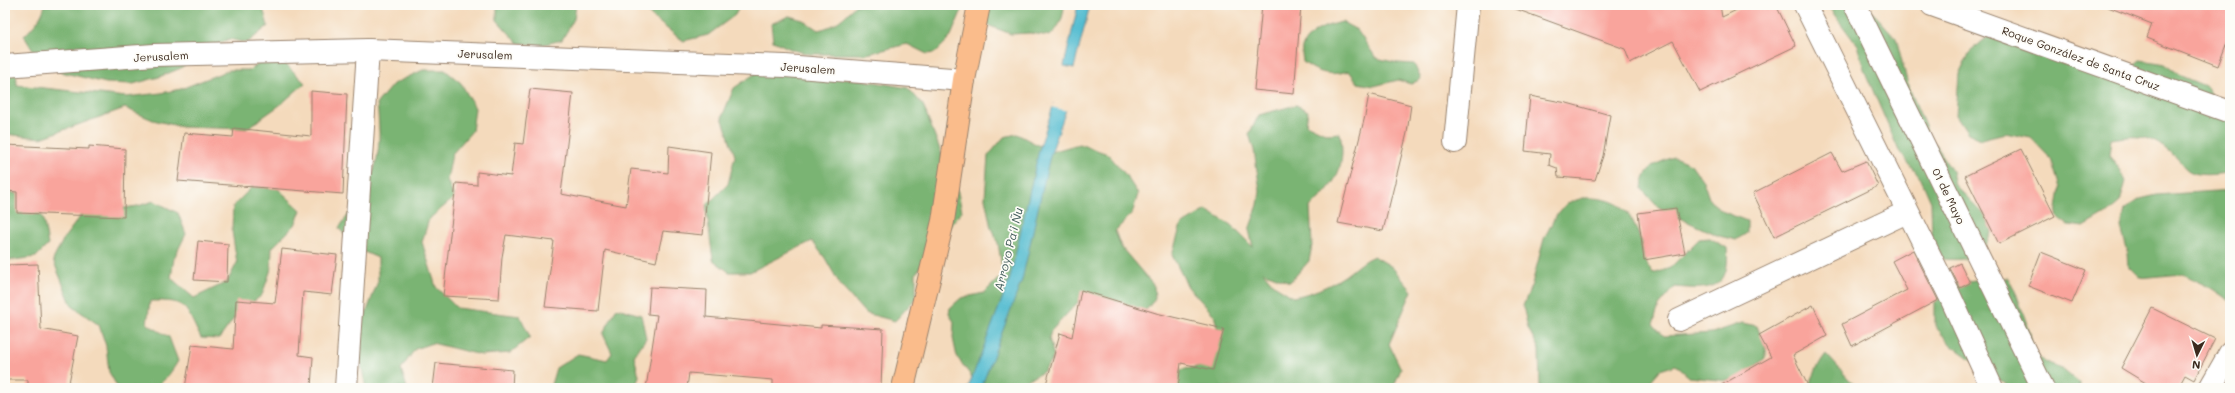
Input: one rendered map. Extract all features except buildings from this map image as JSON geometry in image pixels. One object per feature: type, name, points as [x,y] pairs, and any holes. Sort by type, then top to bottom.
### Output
[{"type":"main road","points":[[903,388],[943,220],[964,80],[979,5]]},
{"type":"street","points":[[1455,142],[1468,5]]},
{"type":"street","points":[[1805,5],[1949,294],[1992,388]]},
{"type":"street","name":"01 de Mayo","points":[[1854,5],[2043,388]]},
{"type":"street","name":"Roque González de Santa Cruz","points":[[1932,5],[2230,112]]},
{"type":"street","name":"Jerusalem","points":[[5,66],[154,55],[368,50],[785,66],[964,80]]},
{"type":"street","points":[[346,388],[368,50]]},
{"type":"street","points":[[1679,320],[1907,212]]},
{"type":"street","points":[[2210,388],[2230,353]]},
{"type":"green space","points":[[45,5],[262,5],[268,26],[247,43],[229,39],[196,54],[181,68],[159,77],[133,84],[106,83],[57,71],[37,57],[24,36],[34,26],[44,10]]},
{"type":"green space","points":[[497,5],[576,5],[574,19],[562,40],[541,45],[518,43],[497,20]]},
{"type":"green space","points":[[642,5],[740,5],[735,15],[708,35],[683,41],[651,16]]},
{"type":"green space","points":[[855,5],[964,5],[950,38],[935,53],[927,54],[907,44],[867,54],[810,54],[793,50],[773,41],[771,24],[789,16],[803,20],[818,30],[824,29],[839,21]]},
{"type":"green space","points":[[974,5],[1064,5],[1060,22],[1050,36],[1030,33],[1011,34],[977,21]]},
{"type":"green space","points":[[1827,5],[1866,5],[1896,38],[1908,85],[1929,136],[1952,171],[1955,185],[1985,215],[1992,230],[1984,247],[1975,256],[1961,259],[1943,259],[1932,237],[1931,202],[1921,179],[1899,151],[1865,72],[1857,45]]},
{"type":"green space","points":[[1342,22],[1357,30],[1376,58],[1398,63],[1414,64],[1421,79],[1411,84],[1398,80],[1374,86],[1358,83],[1349,71],[1330,74],[1314,69],[1303,62],[1302,48],[1308,38],[1324,27]]},
{"type":"green space","points":[[2004,31],[2120,77],[2140,60],[2165,64],[2183,77],[2205,86],[2230,122],[2229,173],[2209,175],[2193,173],[2187,170],[2176,157],[2167,150],[2146,138],[2131,137],[2111,139],[2109,155],[2126,181],[2120,202],[2106,214],[2084,227],[2068,225],[2056,216],[2060,188],[2051,159],[2031,138],[2005,133],[1981,139],[1968,133],[1956,115],[1959,74],[1969,53],[1986,38]]},
{"type":"green space","points":[[274,52],[305,83],[280,105],[246,129],[182,127],[153,120],[125,108],[41,138],[5,134],[5,58],[16,66],[17,85],[126,97],[181,89],[229,70],[250,70]]},
{"type":"green space","points":[[423,70],[445,70],[461,83],[475,108],[472,131],[452,154],[447,180],[454,198],[429,219],[422,242],[436,287],[457,308],[520,316],[530,337],[510,353],[481,355],[432,343],[415,349],[401,369],[407,388],[366,388],[360,359],[360,330],[378,281],[378,258],[355,248],[339,228],[361,197],[374,170],[379,142],[377,103],[393,84]]},
{"type":"green space","points":[[759,71],[862,80],[908,88],[923,105],[944,160],[956,184],[962,211],[929,251],[916,274],[916,298],[895,321],[865,313],[841,286],[825,258],[812,241],[750,272],[729,272],[713,260],[706,206],[728,184],[735,156],[722,117],[734,88]]},
{"type":"green space","points":[[1296,105],[1308,111],[1306,124],[1327,134],[1340,133],[1342,156],[1337,175],[1332,183],[1319,199],[1310,207],[1312,245],[1309,261],[1290,282],[1263,272],[1274,285],[1293,297],[1312,292],[1337,281],[1365,260],[1374,256],[1392,267],[1412,291],[1389,344],[1401,369],[1393,388],[1142,388],[1167,372],[1197,367],[1221,341],[1214,315],[1188,287],[1172,255],[1181,225],[1206,210],[1231,225],[1253,247],[1249,230],[1258,205],[1260,191],[1254,150],[1249,134],[1259,115]]},
{"type":"green space","points":[[1017,134],[1051,152],[1079,144],[1108,154],[1125,174],[1138,194],[1132,214],[1115,231],[1121,247],[1154,286],[1155,299],[1146,310],[1122,312],[1079,301],[1051,331],[1049,338],[1054,357],[1043,372],[1027,380],[1016,388],[980,388],[957,357],[953,338],[954,322],[949,313],[950,308],[961,298],[984,293],[1003,274],[998,243],[991,228],[985,198],[988,156],[1004,137]]},
{"type":"green space","points":[[1674,157],[1691,164],[1703,181],[1710,201],[1724,212],[1747,221],[1747,233],[1736,240],[1719,236],[1666,212],[1655,204],[1642,189],[1645,176],[1656,164]]},
{"type":"green space","points":[[252,187],[277,188],[301,210],[295,225],[272,248],[271,269],[262,295],[235,317],[219,339],[201,338],[188,312],[179,304],[163,301],[150,301],[147,324],[169,337],[178,361],[160,384],[147,388],[118,388],[109,372],[106,346],[99,325],[72,306],[53,260],[64,238],[82,214],[138,206],[154,201],[178,213],[186,234],[174,258],[171,278],[194,298],[227,282],[237,263],[232,231],[233,206]]},
{"type":"green space","points":[[2230,190],[2230,301],[2211,288],[2182,274],[2139,278],[2129,268],[2128,253],[2121,228],[2125,210],[2140,199],[2157,195]]},
{"type":"green space","points":[[5,191],[17,194],[33,202],[42,215],[48,245],[36,257],[5,261]]},
{"type":"green space","points":[[1583,198],[1595,198],[1615,203],[1628,213],[1633,221],[1642,244],[1644,258],[1653,274],[1670,268],[1699,239],[1710,238],[1727,248],[1725,273],[1721,280],[1715,285],[1707,287],[1675,287],[1659,306],[1653,324],[1664,336],[1712,333],[1742,323],[1757,326],[1765,347],[1765,358],[1744,376],[1728,381],[1689,377],[1676,365],[1660,370],[1648,384],[1648,388],[1540,388],[1539,349],[1528,328],[1523,306],[1532,284],[1544,239],[1555,217],[1567,203]]},
{"type":"green space","points":[[2008,278],[2015,290],[2030,333],[2033,350],[2045,362],[2062,368],[2079,382],[2079,388],[2011,388],[1951,345],[1935,326],[1935,302],[1953,284],[1980,279]]},
{"type":"green space","points":[[617,308],[641,315],[646,338],[634,356],[639,376],[635,388],[550,388],[556,368],[578,354],[607,360],[612,353],[603,334]]},
{"type":"green space","points":[[1826,354],[1857,388],[1807,388]]},
{"type":"water","points":[[1078,5],[1090,5],[1074,68],[1064,66]]},
{"type":"water","points":[[1054,103],[1067,107],[1050,156],[1022,280],[981,388],[968,388],[1010,278],[1039,150]]},
{"type":"pier","points":[[1055,101],[1068,106],[1068,111],[1051,107]]},
{"type":"water label","name":"Arroyo Pa'i Ñu","points":[[1008,249]]}]
